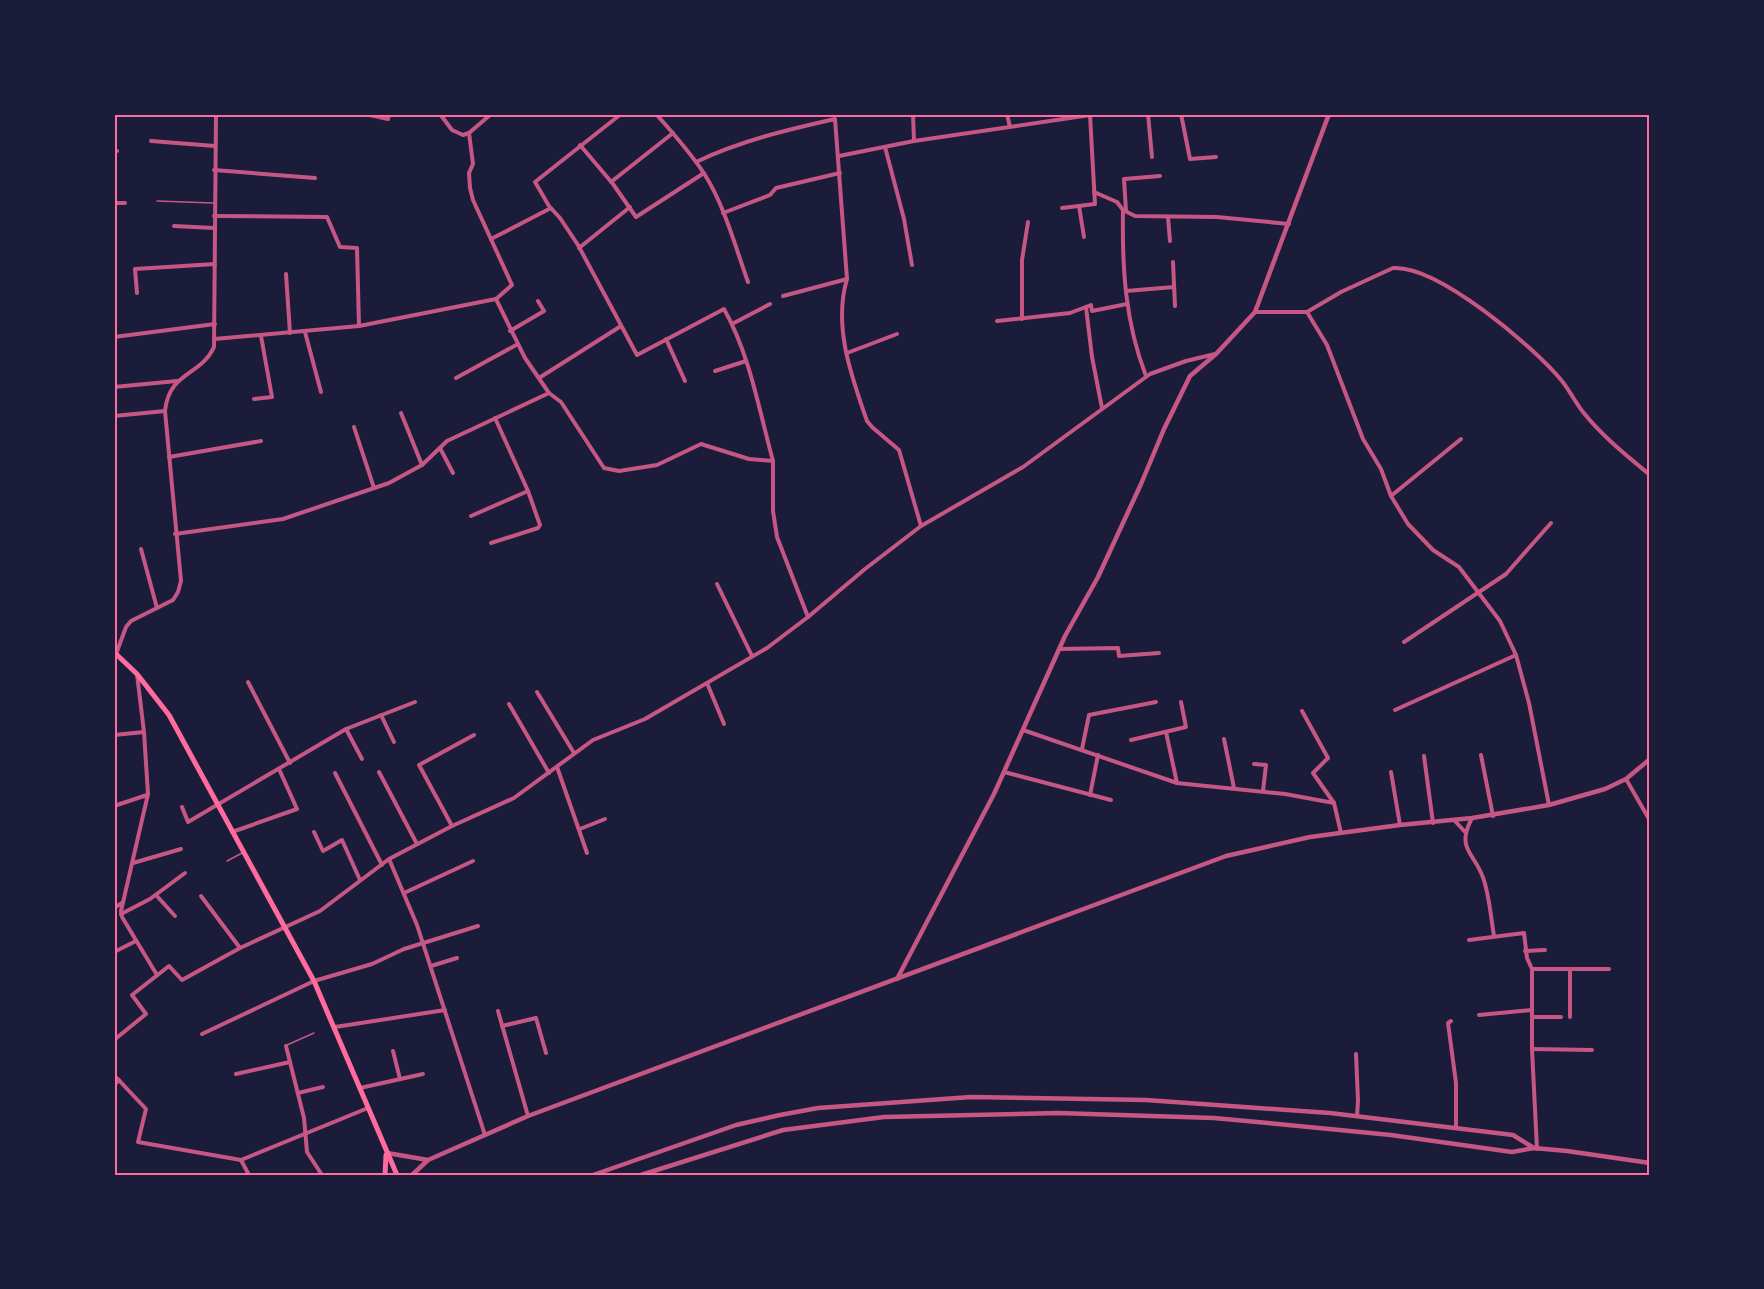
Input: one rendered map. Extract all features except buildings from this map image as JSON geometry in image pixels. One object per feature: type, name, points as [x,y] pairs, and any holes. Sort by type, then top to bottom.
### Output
[{"type":"main road","points":[[115,653],[137,674],[169,715],[314,981],[397,1175]]},
{"type":"main road","points":[[385,1175],[387,1153]]},
{"type":"street","points":[[115,653],[131,621],[173,600],[181,581],[165,411],[167,395],[178,381],[210,356],[214,339],[216,114]]},
{"type":"street","points":[[365,114],[388,119],[389,114]]},
{"type":"street","points":[[440,114],[456,133],[463,135],[469,133],[491,114]]},
{"type":"street","points":[[621,114],[535,182],[579,248],[637,355],[723,309],[732,324],[746,361],[773,461],[775,524],[783,555],[808,617]]},
{"type":"street","points":[[656,114],[696,162],[718,198],[748,282]]},
{"type":"street","points":[[913,114],[914,141]]},
{"type":"street","points":[[1007,114],[1010,127]]},
{"type":"street","points":[[839,156],[914,141],[1097,114]]},
{"type":"street","points":[[1148,114],[1152,157]]},
{"type":"street","points":[[1181,114],[1190,159],[1216,157]]},
{"type":"street","points":[[897,979],[1004,772],[1059,649],[1098,577],[1190,376],[1216,354],[1255,312],[1329,114]]},
{"type":"street","points":[[1062,208],[1095,204],[1090,115]]},
{"type":"street","points":[[696,162],[726,147],[834,119],[839,156],[847,279],[842,294],[843,339],[867,421],[899,450],[921,526]]},
{"type":"street","points":[[214,339],[359,326],[496,299],[512,285],[473,200],[470,188],[470,173],[473,164],[469,133]]},
{"type":"street","points":[[611,182],[673,133]]},
{"type":"street","points":[[151,141],[214,146]]},
{"type":"street","points":[[580,146],[611,182],[636,217],[704,173]]},
{"type":"street","points":[[885,147],[904,219],[912,265]]},
{"type":"street","points":[[214,170],[315,178]]},
{"type":"street","points":[[723,213],[770,195],[776,188],[840,173]]},
{"type":"street","points":[[1146,376],[1131,328],[1127,304],[1124,179],[1160,176]]},
{"type":"street","points":[[1094,192],[1116,202],[1125,211],[1135,216],[1217,218],[1289,224]]},
{"type":"street","points":[[114,203],[124,203]]},
{"type":"street","points":[[1079,206],[1084,237]]},
{"type":"street","points":[[579,248],[630,207]]},
{"type":"street","points":[[491,239],[551,208]]},
{"type":"street","points":[[214,216],[327,217],[340,247],[357,248],[359,326]]},
{"type":"street","points":[[1168,216],[1170,241]]},
{"type":"street","points":[[1022,319],[1022,260],[1028,222]]},
{"type":"street","points":[[174,226],[214,228]]},
{"type":"street","points":[[1173,262],[1175,306]]},
{"type":"street","points":[[137,292],[135,269],[214,264]]},
{"type":"street","points":[[1255,312],[1307,312],[1341,292],[1393,268],[1402,267],[1414,271],[1448,288],[1494,317],[1529,345],[1563,382],[1582,412],[1611,442],[1650,475]]},
{"type":"street","points":[[286,274],[290,333]]},
{"type":"street","points":[[783,296],[847,279]]},
{"type":"street","points":[[1126,291],[1174,287]]},
{"type":"street","points":[[496,299],[510,331],[539,378],[549,393],[561,402],[604,468],[613,471],[657,465],[701,444],[749,459],[773,461]]},
{"type":"street","points":[[510,331],[544,311],[538,301]]},
{"type":"street","points":[[732,324],[770,304]]},
{"type":"street","points":[[997,321],[1070,314],[1091,305],[1092,310],[1127,304]]},
{"type":"street","points":[[1086,307],[1092,357],[1102,408]]},
{"type":"street","points":[[1307,312],[1327,345],[1363,439],[1382,469],[1391,496],[1408,524],[1420,538],[1459,567],[1500,621],[1516,655],[1535,728],[1549,805]]},
{"type":"street","points":[[114,337],[215,324]]},
{"type":"street","points":[[539,378],[621,326]]},
{"type":"street","points":[[305,332],[321,392]]},
{"type":"street","points":[[847,353],[897,334]]},
{"type":"street","points":[[254,399],[272,397],[261,336]]},
{"type":"street","points":[[666,339],[685,381]]},
{"type":"street","points":[[456,378],[518,344]]},
{"type":"street","points":[[114,1040],[146,1014],[132,995],[169,966],[182,980],[240,948],[320,911],[389,859],[452,826],[507,802],[594,740],[645,719],[767,648],[921,526],[1023,467],[1146,376],[1186,361],[1216,354]]},
{"type":"street","points":[[715,371],[746,361]]},
{"type":"street","points":[[114,387],[178,381]]},
{"type":"street","points":[[175,534],[283,519],[389,483],[422,465],[447,441],[549,393]]},
{"type":"street","points":[[114,416],[165,411]]},
{"type":"street","points":[[401,413],[422,465]]},
{"type":"street","points":[[491,543],[540,527],[528,491],[495,418]]},
{"type":"street","points":[[354,427],[374,488]]},
{"type":"street","points":[[1391,496],[1461,439]]},
{"type":"street","points":[[169,457],[261,441]]},
{"type":"street","points":[[440,448],[453,473]]},
{"type":"street","points":[[471,516],[528,491]]},
{"type":"street","points":[[1404,642],[1506,574],[1551,523]]},
{"type":"street","points":[[141,549],[157,608]]},
{"type":"street","points":[[717,584],[752,656]]},
{"type":"street","points":[[1059,649],[1118,648],[1119,656],[1159,653]]},
{"type":"street","points":[[1395,710],[1516,655]]},
{"type":"street","points":[[137,674],[148,794],[121,914],[157,975]]},
{"type":"street","points":[[248,682],[290,763]]},
{"type":"street","points":[[706,683],[724,724]]},
{"type":"street","points":[[537,692],[574,753]]},
{"type":"street","points":[[182,807],[188,822],[346,729],[415,702]]},
{"type":"street","points":[[1082,749],[1089,715],[1156,702]]},
{"type":"street","points":[[1131,740],[1186,727],[1181,702]]},
{"type":"street","points":[[509,704],[549,773]]},
{"type":"street","points":[[1302,711],[1328,758],[1313,773],[1334,803],[1341,833]]},
{"type":"street","points":[[381,716],[394,742]]},
{"type":"street","points":[[346,729],[362,759]]},
{"type":"street","points":[[1023,730],[1177,783],[1263,791],[1334,803]]},
{"type":"street","points":[[114,735],[144,732]]},
{"type":"street","points":[[1166,732],[1177,783]]},
{"type":"street","points":[[452,826],[419,765],[474,735]]},
{"type":"street","points":[[1224,739],[1234,788]]},
{"type":"street","points":[[1481,755],[1493,816]]},
{"type":"street","points":[[1090,795],[1098,756]]},
{"type":"street","points":[[1424,756],[1433,823]]},
{"type":"street","points":[[412,1175],[428,1160],[528,1116],[1226,856],[1310,837],[1400,825],[1472,819],[1549,805],[1605,789],[1626,779],[1650,759]]},
{"type":"street","points":[[1254,764],[1266,765],[1263,791]]},
{"type":"street","points":[[557,767],[587,853]]},
{"type":"street","points":[[232,832],[297,809],[279,769]]},
{"type":"street","points":[[335,772],[382,865]]},
{"type":"street","points":[[379,772],[417,844]]},
{"type":"street","points":[[1004,772],[1111,800]]},
{"type":"street","points":[[1391,772],[1400,825]]},
{"type":"street","points":[[1626,779],[1649,819],[1650,848]]},
{"type":"street","points":[[114,806],[148,794]]},
{"type":"street","points":[[580,829],[605,819]]},
{"type":"street","points":[[1472,819],[1466,833],[1467,851],[1482,875],[1494,936]]},
{"type":"street","points":[[1449,821],[1455,820],[1466,833]]},
{"type":"street","points":[[314,832],[323,851],[342,840],[360,880]]},
{"type":"street","points":[[132,863],[181,849]]},
{"type":"street","points":[[389,859],[423,943],[485,1134]]},
{"type":"street","points":[[404,893],[473,861]]},
{"type":"street","points":[[121,914],[156,895],[185,873]]},
{"type":"street","points":[[156,895],[175,916]]},
{"type":"street","points":[[201,896],[240,948]]},
{"type":"street","points":[[114,908],[123,903]]},
{"type":"street","points":[[202,1034],[314,981],[372,964],[404,949],[478,926]]},
{"type":"street","points":[[1469,939],[1524,933],[1525,951],[1532,969],[1536,1149]]},
{"type":"street","points":[[114,952],[136,941]]},
{"type":"street","points":[[1525,951],[1545,950]]},
{"type":"street","points":[[430,966],[457,958]]},
{"type":"street","points":[[1532,969],[1609,969]]},
{"type":"street","points":[[1570,969],[1570,1017]]},
{"type":"street","points":[[335,1027],[445,1010]]},
{"type":"street","points":[[1479,1015],[1532,1010]]},
{"type":"street","points":[[498,1011],[528,1116]]},
{"type":"street","points":[[1532,1017],[1561,1017]]},
{"type":"street","points":[[502,1026],[536,1018],[546,1053]]},
{"type":"street","points":[[1451,1021],[1448,1023],[1456,1083],[1456,1128]]},
{"type":"street","points":[[286,1046],[298,1093],[307,1152],[322,1175]]},
{"type":"street","points":[[1532,1049],[1592,1050]]},
{"type":"street","points":[[393,1051],[400,1079]]},
{"type":"street","points":[[1356,1054],[1357,1116]]},
{"type":"street","points":[[236,1074],[290,1062]]},
{"type":"street","points":[[360,1088],[423,1074]]},
{"type":"street","points":[[114,1075],[146,1109],[138,1142],[241,1160],[368,1108]]},
{"type":"street","points":[[114,1085],[119,1080]]},
{"type":"street","points":[[298,1093],[322,1087]]},
{"type":"street","points":[[593,1175],[736,1125],[818,1108],[971,1097],[1146,1100],[1357,1116],[1513,1136],[1536,1149]]},
{"type":"street","points":[[641,1175],[783,1130],[884,1117],[1058,1113],[1214,1118],[1391,1135],[1512,1152],[1536,1149],[1650,1163]]},
{"type":"street","points":[[387,1153],[428,1160]]},
{"type":"street","points":[[241,1160],[249,1175]]},
{"type":"lane","points":[[157,201],[214,203]]},
{"type":"lane","points":[[227,861],[243,852]]},
{"type":"lane","points":[[286,1046],[314,1033]]}]
